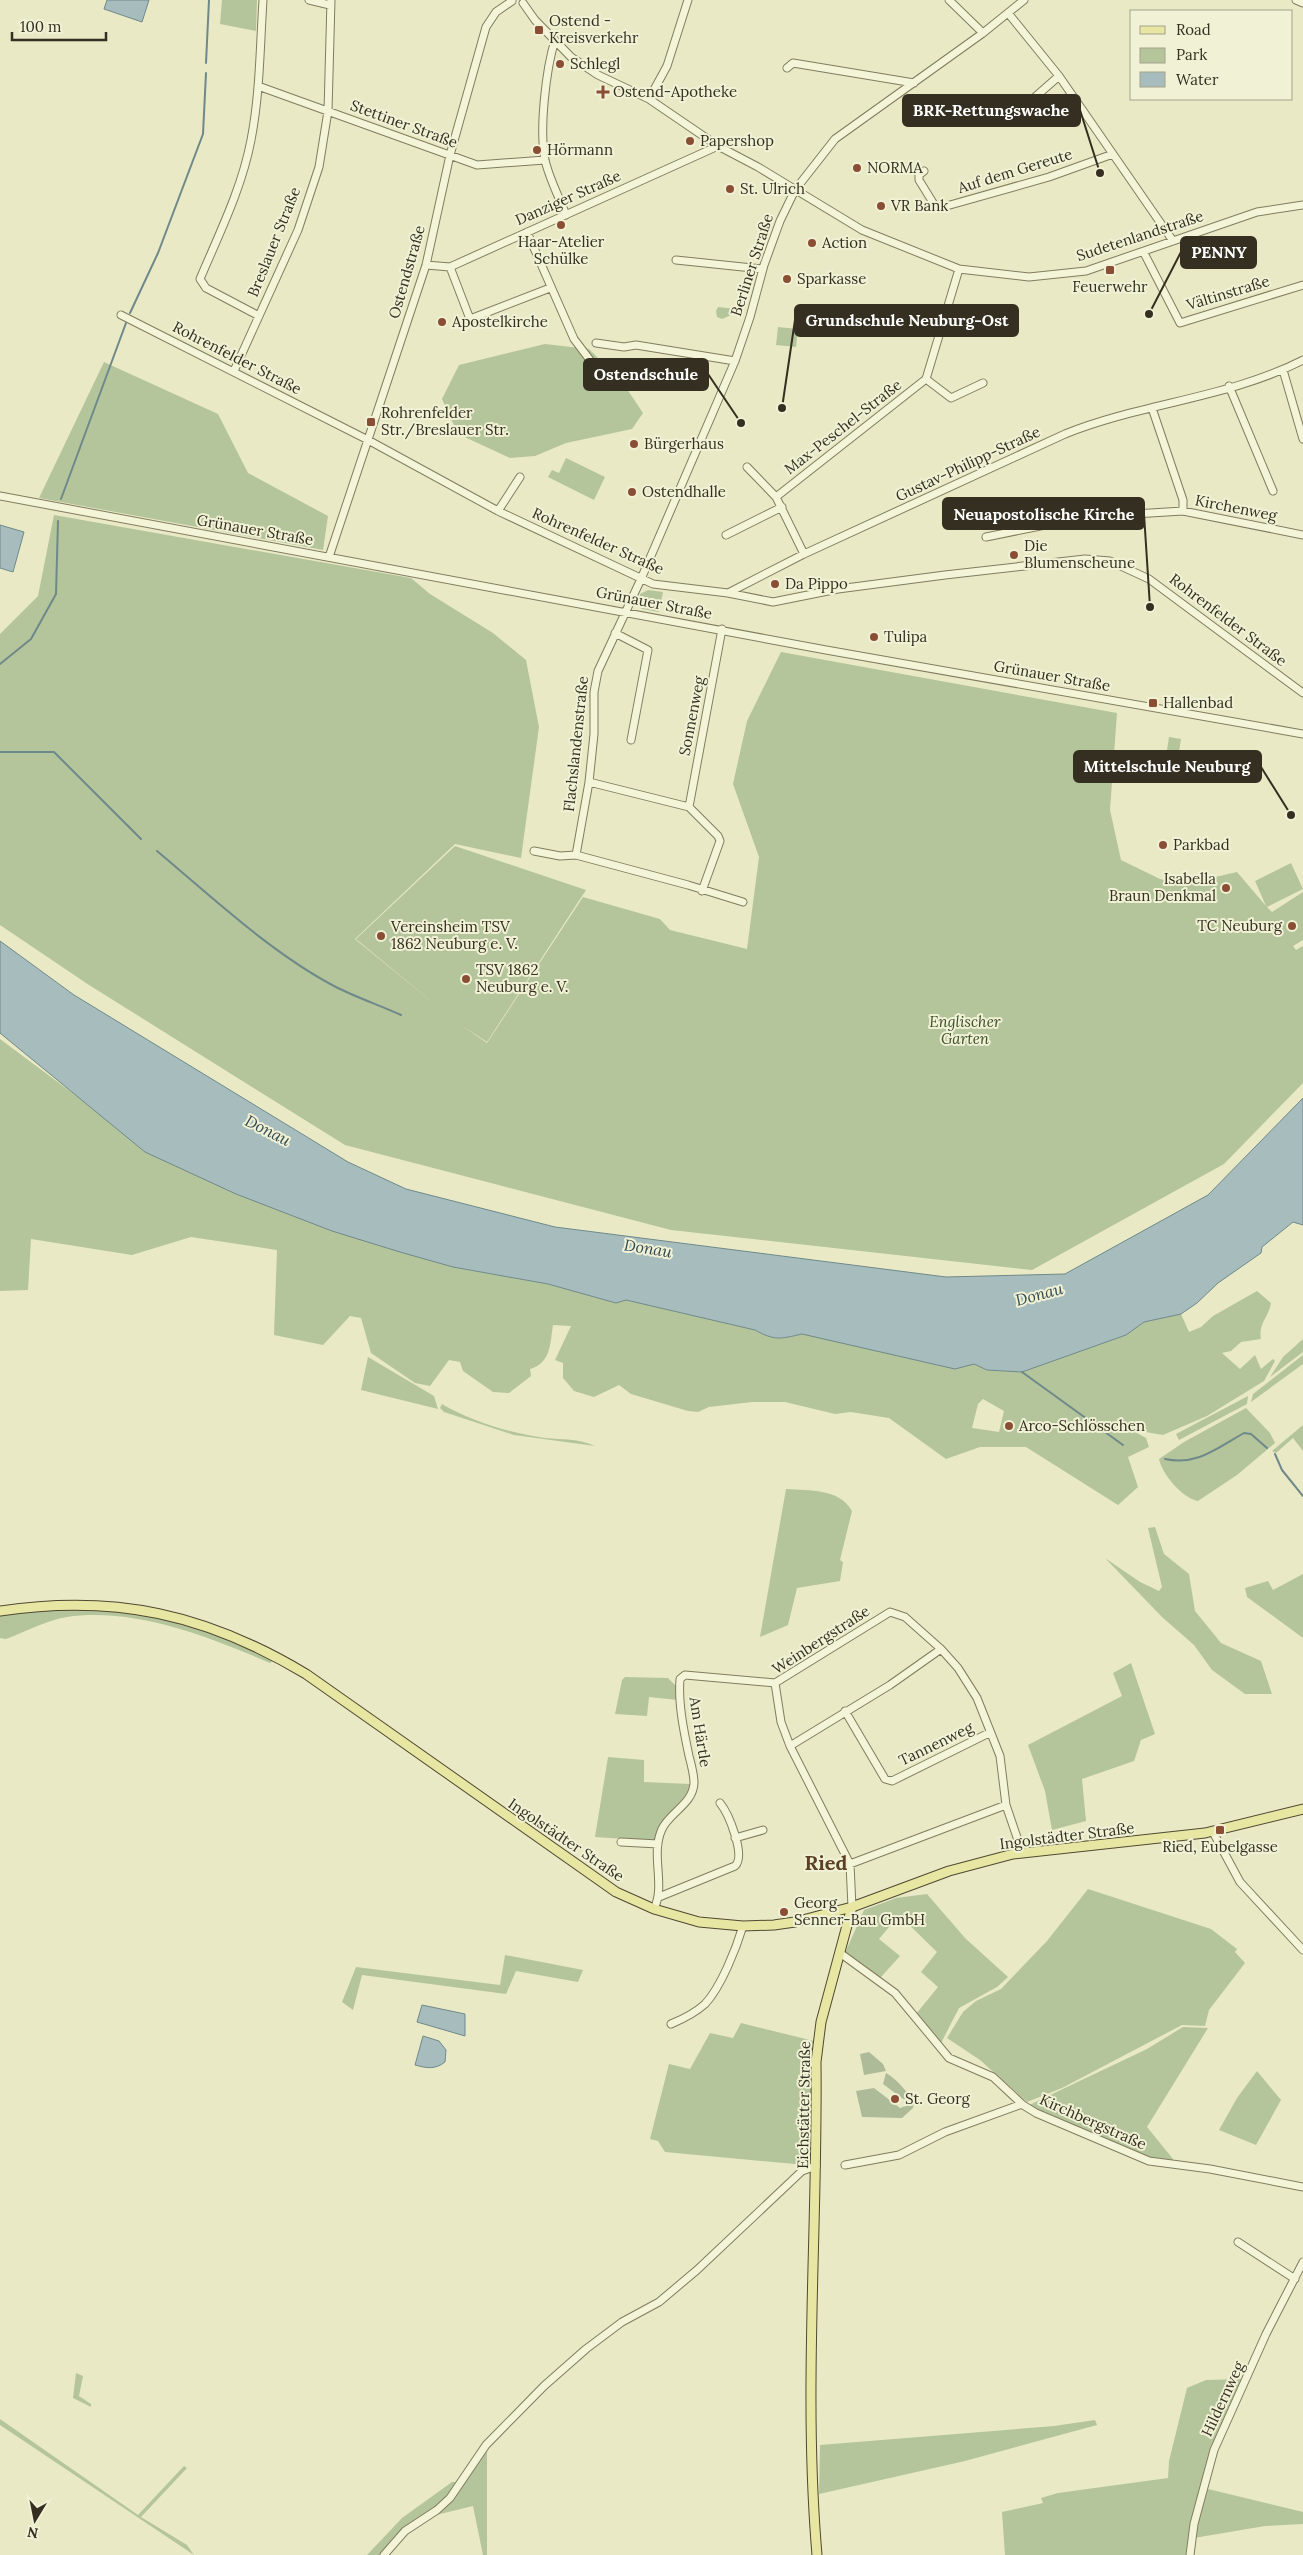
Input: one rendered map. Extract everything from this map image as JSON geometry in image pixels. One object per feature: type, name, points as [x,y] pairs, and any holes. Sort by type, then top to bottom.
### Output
[{"type":"main road","name":"Ingolstädter Straße","points":[[0,1611],[37,1605],[85,1603],[115,1606],[184,1619],[240,1638],[269,1652],[306,1674],[616,1892],[654,1909],[699,1922],[743,1926],[795,1922],[852,1907],[949,1871],[1022,1852],[1213,1832],[1303,1808]]},
{"type":"main road","name":"Eichstätter Straße","points":[[817,2555],[812,2440],[817,2042],[852,1907]]},
{"type":"street","points":[[258,316],[206,288],[200,279],[229,211],[251,141],[258,86],[263,0]]},
{"type":"street","points":[[309,0],[330,2]]},
{"type":"street","points":[[512,0],[516,4],[525,2]]},
{"type":"street","name":"Ostendstraße","points":[[329,557],[426,265],[450,155],[486,27],[496,12],[512,0]]},
{"type":"street","points":[[649,99],[667,66],[688,0]]},
{"type":"street","points":[[949,0],[983,33]]},
{"type":"street","name":"Berliner Straße","points":[[625,611],[641,579],[735,361],[762,269],[780,221],[795,190],[835,139],[983,33],[1024,0]]},
{"type":"street","points":[[1296,0],[1303,3]]},
{"type":"street","name":"Breslauer Straße","points":[[234,371],[298,230],[318,167],[328,111],[330,2]]},
{"type":"street","name":"Sudetenlandstraße","points":[[525,2],[535,20],[572,57],[598,74],[649,99],[718,146],[862,230],[959,269],[994,275],[1031,277],[1086,271],[1144,253],[1257,212],[1303,205]]},
{"type":"street","points":[[1008,13],[1060,76],[1173,241]]},
{"type":"street","points":[[555,40],[551,53],[544,115],[545,160],[566,215]]},
{"type":"street","points":[[787,68],[793,63],[914,82]]},
{"type":"street","points":[[1010,120],[1060,76]]},
{"type":"street","name":"Stettiner Straße","points":[[258,86],[477,165],[545,160]]},
{"type":"street","name":"Danziger Straße","points":[[426,265],[450,267],[718,146]]},
{"type":"street","name":"Auf dem Gereute","points":[[924,171],[919,175],[919,180],[935,206],[943,207],[1049,177],[1113,154]]},
{"type":"street","points":[[526,232],[574,339],[593,364]]},
{"type":"street","name":"Vältinstraße","points":[[1144,253],[1180,323],[1303,285]]},
{"type":"street","points":[[676,260],[762,269]]},
{"type":"street","points":[[450,267],[470,319],[550,288]]},
{"type":"street","points":[[959,269],[926,379],[951,398],[983,383]]},
{"type":"street","name":"Rohrenfelder Straße","points":[[121,315],[368,440],[498,511],[641,579],[658,585],[728,593],[773,602],[838,589],[945,575],[1085,559],[1110,561],[1149,579],[1303,694]]},
{"type":"street","points":[[596,343],[624,347],[636,346],[735,361]]},
{"type":"street","name":"Gustav-Philipp-Straße","points":[[728,593],[804,554],[1065,434],[1283,370],[1303,360]]},
{"type":"street","points":[[1283,370],[1303,439]]},
{"type":"street","name":"Max-Peschel-Straße","points":[[776,497],[926,379]]},
{"type":"street","points":[[1229,386],[1273,491]]},
{"type":"street","points":[[1152,408],[1183,500],[1183,511]]},
{"type":"street","points":[[746,467],[776,497],[804,554]]},
{"type":"street","points":[[498,511],[520,477]]},
{"type":"street","name":"Grünauer Straße","points":[[0,496],[722,630],[1303,734]]},
{"type":"street","points":[[726,536],[782,506]]},
{"type":"street","name":"Kirchenweg","points":[[986,537],[1085,517],[1183,511],[1303,536]]},
{"type":"street","name":"Flachslandenstraße","points":[[576,856],[589,782],[594,734],[594,692],[598,671],[625,611]]},
{"type":"street","name":"Sonnenweg","points":[[689,807],[722,630]]},
{"type":"street","points":[[615,633],[648,650],[631,740]]},
{"type":"street","points":[[589,782],[689,807],[718,836],[720,841],[702,891]]},
{"type":"street","points":[[534,851],[560,856],[576,856],[688,885],[702,891],[743,902]]},
{"type":"street","name":"Weinbergstraße","points":[[852,1907],[850,1864],[790,1746],[781,1722],[775,1683],[890,1612],[905,1617],[941,1649],[958,1668],[977,1698],[989,1733],[1000,1756],[1006,1805],[1022,1852]]},
{"type":"street","points":[[790,1746],[890,1685],[941,1649]]},
{"type":"street","name":"Am Härtle","points":[[660,1897],[657,1866],[658,1844],[662,1828],[689,1798],[694,1781],[685,1733],[680,1680],[685,1675],[775,1683]]},
{"type":"street","name":"Tannenweg","points":[[845,1711],[885,1779],[892,1781],[989,1733]]},
{"type":"street","points":[[654,1909],[660,1897],[735,1866],[740,1856],[725,1810],[720,1804]]},
{"type":"street","points":[[850,1864],[1006,1805]]},
{"type":"street","points":[[735,1838],[763,1830]]},
{"type":"street","points":[[1213,1832],[1240,1882],[1303,1950]]},
{"type":"street","points":[[621,1842],[658,1844]]},
{"type":"street","points":[[671,2024],[692,2015],[706,2002],[732,1957],[743,1926]]},
{"type":"street","name":"Kirchbergstraße","points":[[840,1953],[895,1993],[949,2058],[993,2077],[1022,2104],[1036,2113],[1149,2161],[1210,2169],[1303,2187]]},
{"type":"street","points":[[845,2165],[899,2155],[945,2132],[1022,2104]]},
{"type":"street","points":[[384,2555],[405,2531],[437,2510],[450,2498],[486,2445],[544,2386],[586,2349],[622,2322],[658,2302],[697,2270],[802,2170],[816,2166]]},
{"type":"street","points":[[1238,2242],[1295,2279]]},
{"type":"street","name":"Hildernweg","points":[[1190,2555],[1194,2524],[1214,2450],[1266,2334],[1303,2262]]},
{"type":"green space","points":[[222,0],[257,0],[256,31],[220,24]]},
{"type":"green space","points":[[718,307],[736,309],[738,312],[722,319],[717,317],[716,311]]},
{"type":"green space","points":[[778,327],[798,329],[796,347],[776,345]]},
{"type":"green space","points":[[545,344],[589,349],[623,383],[643,413],[632,429],[566,443],[535,456],[510,458],[458,434],[442,399],[459,365]]},
{"type":"green space","points":[[104,362],[218,414],[248,473],[328,516],[323,550],[39,498]]},
{"type":"green space","points":[[566,458],[605,477],[594,500],[548,477],[552,470],[559,473]]},
{"type":"green space","name":"Englischer Garten","points":[[54,515],[411,578],[430,594],[493,633],[526,660],[539,727],[521,858],[455,844],[355,939],[442,1010],[356,939],[455,846],[586,890],[487,1042],[461,1025],[487,1043],[583,897],[660,919],[670,930],[747,949],[759,857],[733,784],[747,721],[781,652],[1117,713],[1110,810],[1121,860],[1160,879],[1181,885],[1237,872],[1266,906],[1255,881],[1291,863],[1303,889],[1267,907],[1272,912],[1303,892],[1303,940],[1293,946],[1296,950],[1303,946],[1303,1083],[1224,1164],[1032,1270],[671,1230],[345,1145],[89,985],[0,925],[0,634],[38,596]]},
{"type":"green space","points":[[648,590],[663,592],[659,612],[642,609],[639,606],[640,594]]},
{"type":"green space","points":[[1169,737],[1181,739],[1177,765],[1165,763]]},
{"type":"green space","points":[[0,1039],[110,1121],[145,1152],[332,1231],[453,1267],[548,1284],[616,1303],[626,1300],[755,1330],[778,1338],[802,1334],[963,1365],[974,1364],[987,1370],[1022,1372],[1126,1335],[1144,1322],[1181,1314],[1189,1332],[1201,1327],[1213,1316],[1257,1291],[1271,1303],[1262,1324],[1261,1339],[1241,1342],[1231,1351],[1222,1353],[1240,1369],[1255,1355],[1261,1369],[1273,1359],[1275,1361],[1264,1381],[1207,1416],[1163,1435],[1146,1432],[1137,1433],[1146,1438],[1149,1447],[1128,1457],[1138,1487],[1118,1505],[1026,1447],[980,1447],[946,1459],[889,1418],[851,1412],[835,1414],[785,1402],[752,1402],[709,1407],[698,1412],[688,1411],[631,1394],[619,1385],[594,1397],[574,1391],[563,1378],[563,1363],[555,1360],[571,1326],[553,1325],[550,1346],[546,1357],[537,1366],[530,1369],[531,1376],[509,1393],[493,1392],[463,1371],[460,1362],[449,1360],[430,1386],[415,1383],[371,1353],[361,1318],[350,1316],[323,1345],[274,1335],[277,1250],[191,1237],[132,1255],[31,1239],[28,1290],[0,1291]],"holes":[[[983,1399],[1004,1411],[999,1432],[972,1428],[978,1404]]]},
{"type":"green space","points":[[1303,1339],[1303,1352],[1270,1377],[1283,1357]]},
{"type":"green space","points":[[1303,1355],[1303,1364],[1251,1402],[1253,1394]]},
{"type":"green space","points":[[368,1357],[434,1396],[438,1409],[361,1390]]},
{"type":"green space","points":[[1248,1396],[1247,1404],[1179,1440],[1176,1434]]},
{"type":"green space","points":[[442,1404],[466,1416],[505,1430],[545,1438],[576,1440],[595,1446],[514,1435],[444,1412],[440,1408]]},
{"type":"green space","points":[[1246,1408],[1270,1433],[1275,1443],[1237,1475],[1198,1501],[1179,1490],[1168,1478],[1159,1459],[1184,1442]]},
{"type":"green space","points":[[1303,1425],[1303,1451],[1293,1438],[1276,1453],[1272,1451]]},
{"type":"green space","points":[[786,1489],[832,1494],[840,1498],[852,1511],[840,1560],[843,1562],[840,1581],[797,1588],[788,1625],[760,1637]]},
{"type":"green space","points":[[1155,1527],[1164,1554],[1189,1574],[1195,1611],[1221,1643],[1261,1661],[1272,1694],[1245,1694],[1212,1670],[1194,1645],[1162,1617],[1105,1558],[1140,1582],[1159,1591],[1162,1587],[1148,1528]]},
{"type":"green space","points":[[1303,1574],[1303,1638],[1247,1597],[1245,1588],[1268,1581],[1273,1590]]},
{"type":"green space","points":[[52,1609],[124,1611],[168,1620],[232,1641],[273,1660],[270,1663],[222,1643],[171,1626],[119,1616],[92,1615],[67,1617],[44,1623],[6,1639],[0,1638],[0,1615]]},
{"type":"green space","points":[[1131,1663],[1155,1734],[1141,1740],[1134,1761],[1082,1779],[1086,1821],[1052,1830],[1045,1791],[1028,1745],[1122,1696],[1113,1673]]},
{"type":"green space","points":[[625,1677],[668,1678],[678,1688],[678,1700],[649,1697],[647,1716],[615,1714],[622,1680]]},
{"type":"green space","points":[[608,1757],[644,1760],[644,1782],[690,1784],[689,1794],[656,1841],[595,1837]]},
{"type":"green space","points":[[1088,1889],[1211,1929],[1237,1949],[1235,1952],[1245,1963],[1209,2010],[1205,2026],[1182,2025],[1062,2088],[1027,2102],[980,2060],[947,2038],[963,2012],[976,2001],[1001,1989],[1047,1941]]},
{"type":"green space","points":[[927,1894],[965,1938],[1008,1977],[997,1987],[959,2008],[940,2045],[916,2014],[938,1987],[921,1972],[937,1952],[899,1915],[879,1939],[900,1956],[880,1978],[845,1953],[864,1910],[896,1898]]},
{"type":"green space","points":[[505,1955],[583,1970],[578,1982],[516,1971],[506,1994],[362,1975],[353,2010],[342,2002],[356,1967],[500,1985]]},
{"type":"green space","points":[[741,2023],[814,2041],[811,2068],[812,2150],[811,2159],[806,2165],[665,2152],[658,2141],[650,2139],[669,2064],[690,2069],[710,2033],[733,2038]]},
{"type":"green space","points":[[1183,2027],[1208,2028],[1147,2127],[1173,2159],[1171,2162],[1139,2155],[1027,2106],[1147,2049]]},
{"type":"green space","points":[[869,2052],[883,2064],[886,2071],[864,2075],[860,2054]]},
{"type":"green space","points":[[1257,2071],[1281,2100],[1256,2145],[1219,2130],[1237,2098]]},
{"type":"green space","points":[[886,2073],[898,2082],[908,2094],[914,2102],[913,2108],[902,2118],[862,2117],[856,2091],[874,2088],[900,2108],[906,2106],[906,2101],[883,2084]]},
{"type":"green space","points":[[76,2373],[83,2376],[79,2396],[91,2404],[91,2407],[73,2398]]},
{"type":"green space","points":[[1241,2379],[1242,2381],[1209,2453],[1189,2555],[1005,2555],[1002,2512],[1043,2503],[1041,2498],[1058,2493],[1168,2478],[1169,2461],[1187,2388],[1206,2380]]},
{"type":"green space","points":[[0,2419],[138,2515],[184,2466],[187,2468],[141,2517],[187,2545],[194,2555],[0,2425]]},
{"type":"green space","points":[[1095,2420],[1097,2425],[965,2461],[819,2494],[820,2445],[1054,2426]]},
{"type":"green space","points":[[487,2448],[487,2555],[483,2555],[473,2506],[436,2515]]},
{"type":"green space","points":[[452,2482],[456,2482],[445,2501],[382,2555],[367,2555],[402,2518]]},
{"type":"green space","points":[[1208,2489],[1303,2512],[1303,2524],[1265,2526],[1194,2538]]},
{"type":"water","points":[[107,0],[149,0],[142,22],[104,9]]},
{"type":"water","points":[[0,525],[24,532],[13,572],[0,568]]},
{"type":"water","name":"Donau","points":[[0,941],[74,995],[348,1162],[406,1189],[555,1227],[946,1277],[1065,1274],[1208,1195],[1303,1098],[1303,1225],[1293,1222],[1262,1247],[1261,1253],[1218,1283],[1197,1303],[1181,1314],[1144,1322],[1126,1335],[1022,1372],[987,1370],[974,1364],[955,1369],[802,1334],[778,1338],[755,1330],[626,1300],[616,1303],[548,1284],[453,1267],[332,1231],[236,1194],[145,1152],[0,1033]]},
{"type":"water","points":[[422,2005],[465,2014],[465,2036],[417,2022]]},
{"type":"water","points":[[423,2036],[439,2041],[446,2050],[445,2062],[430,2068],[415,2065]]},
{"type":"waterway","points":[[206,63],[209,0]]},
{"type":"waterway","points":[[130,313],[158,253],[203,134],[206,73]]},
{"type":"waterway","points":[[61,499],[126,323]]},
{"type":"waterway","points":[[0,664],[31,639],[56,594],[58,521]]},
{"type":"waterway","points":[[0,752],[54,752],[141,839]]},
{"type":"waterway","points":[[157,851],[242,923],[287,957],[334,986],[401,1015]]},
{"type":"waterway","points":[[1022,1372],[1123,1445]]},
{"type":"waterway","points":[[1165,1459],[1176,1461],[1197,1458],[1216,1450],[1244,1433],[1251,1434],[1267,1448]]},
{"type":"waterway","points":[[1275,1454],[1282,1470],[1303,1496]]},
{"type":"place","name":"Ostend - Kreisverkehr","points":[[539,30]]},
{"type":"place","name":"Schlegl","points":[[560,64]]},
{"type":"place","name":"Ostend-Apotheke","points":[[603,92]]},
{"type":"place","name":"Papershop","points":[[690,141]]},
{"type":"place","name":"Hörmann","points":[[537,150]]},
{"type":"place","name":"NORMA","points":[[857,168]]},
{"type":"place","name":"BRK-Rettungswache","points":[[1100,173]]},
{"type":"place","name":"St. Ulrich","points":[[730,189]]},
{"type":"place","name":"VR Bank","points":[[881,206]]},
{"type":"place","name":"Haar-Atelier Schülke","points":[[561,225]]},
{"type":"place","name":"Action","points":[[812,243]]},
{"type":"place","name":"Feuerwehr","points":[[1110,270]]},
{"type":"place","name":"Sparkasse","points":[[787,279]]},
{"type":"place","name":"PENNY","points":[[1149,314]]},
{"type":"place","name":"Apostelkirche","points":[[442,322]]},
{"type":"place","name":"Grundschule Neuburg-Ost","points":[[782,408]]},
{"type":"place","name":"Rohrenfelder Str./Breslauer Str.","points":[[371,422]]},
{"type":"place","name":"Ostendschule","points":[[741,423]]},
{"type":"place","name":"Bürgerhaus","points":[[634,444]]},
{"type":"place","name":"Ostendhalle","points":[[632,492]]},
{"type":"place","name":"Die Blumenscheune","points":[[1014,555]]},
{"type":"place","name":"Da Pippo","points":[[775,584]]},
{"type":"place","name":"Neuapostolische Kirche","points":[[1150,607]]},
{"type":"place","name":"Tulipa","points":[[874,637]]},
{"type":"place","name":"Hallenbad","points":[[1153,703]]},
{"type":"place","name":"Mittelschule Neuburg","points":[[1291,815]]},
{"type":"place","name":"Parkbad","points":[[1163,845]]},
{"type":"place","name":"Isabella Braun Denkmal","points":[[1226,888]]},
{"type":"place","name":"TC Neuburg","points":[[1292,926]]},
{"type":"place","name":"Vereinsheim TSV 1862 Neuburg e. V.","points":[[381,936]]},
{"type":"place","name":"TSV 1862 Neuburg e. V.","points":[[466,979]]},
{"type":"place","name":"Arco-Schlösschen","points":[[1009,1426]]},
{"type":"place","name":"Ried, Eubelgasse","points":[[1220,1830]]},
{"type":"place","name":"Georg Senner-Bau GmbH","points":[[784,1912]]},
{"type":"place","name":"St. Georg","points":[[895,2099]]},
{"type":"district","name":"Ried","points":[[826,1863]]}]
